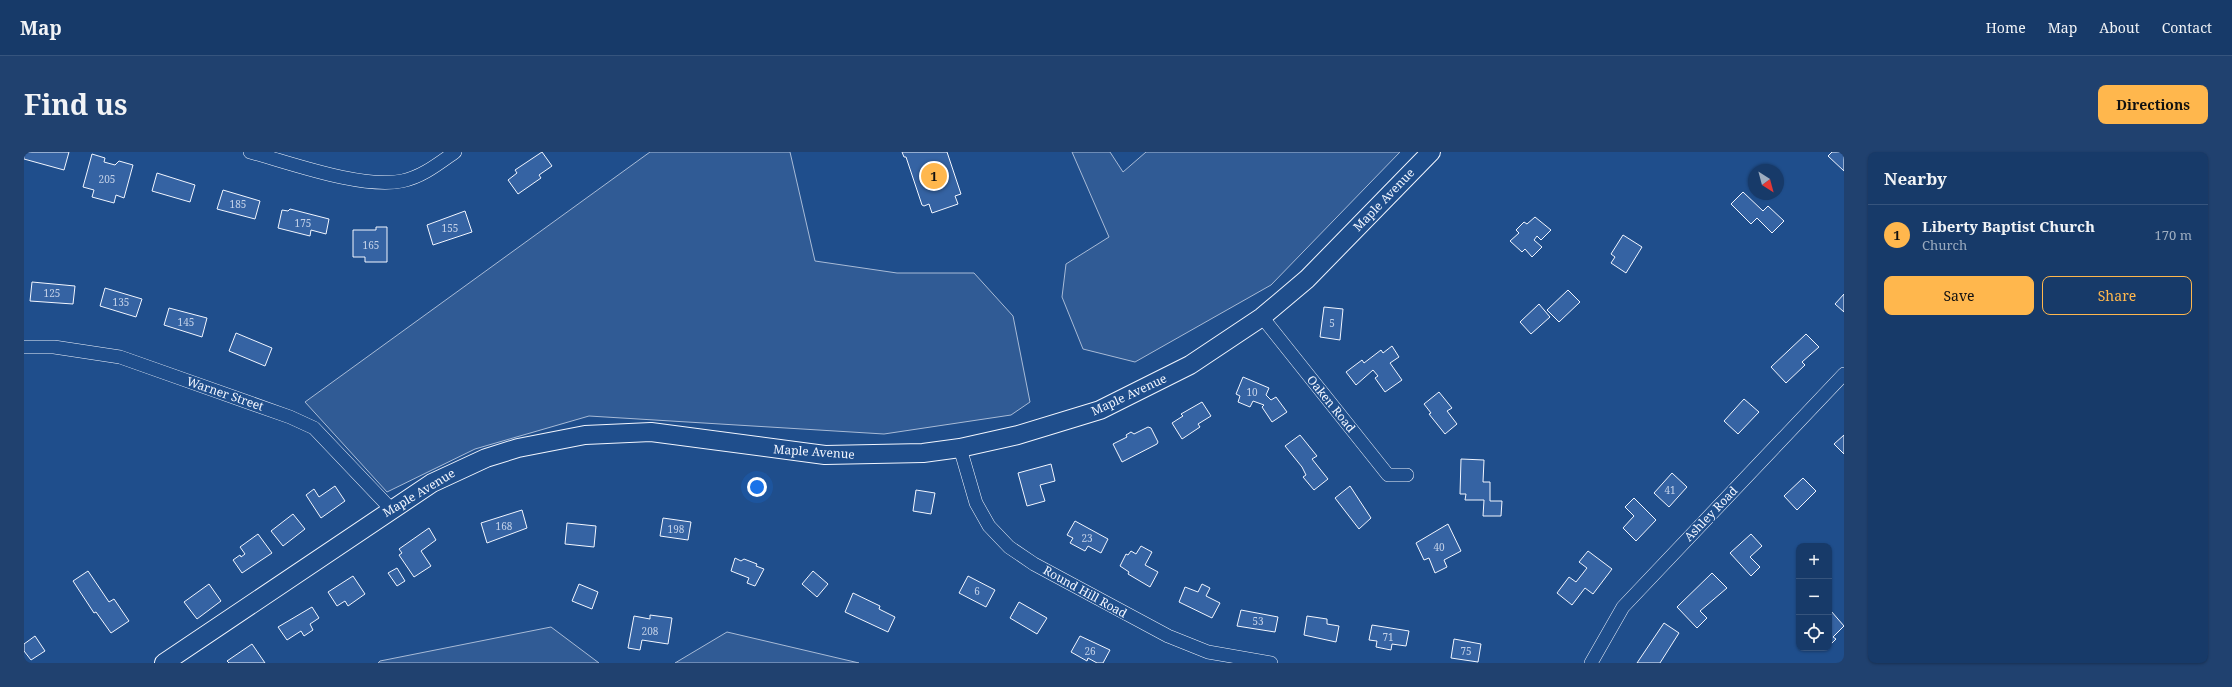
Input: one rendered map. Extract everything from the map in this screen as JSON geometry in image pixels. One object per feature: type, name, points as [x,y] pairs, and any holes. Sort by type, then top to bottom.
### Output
[{"type":"main road","name":"Maple Avenue","points":[[164,663],[391,509],[432,483],[486,458],[550,440],[585,434],[651,432],[825,455],[895,454],[960,448],[1018,435],[1100,410],[1190,365],[1262,317],[1307,279],[1431,152]]},
{"type":"street","points":[[250,152],[363,182],[402,181],[426,173],[455,152]]},
{"type":"street","name":"Oaken Road","points":[[1262,317],[1388,475],[1407,475]]},
{"type":"street","name":"Warner Street","points":[[24,347],[54,347],[120,357],[290,417],[314,428],[391,509]]},
{"type":"street","name":"Ashley Road","points":[[1591,663],[1623,607],[1844,374]]},
{"type":"street","name":"Round Hill Road","points":[[960,448],[971,487],[982,515],[998,537],[1015,552],[1168,636],[1208,652],[1271,663]]},
{"type":"shaded area","points":[[650,152],[790,152],[815,261],[897,273],[974,273],[1013,316],[1030,402],[1011,415],[884,434],[589,416],[475,449],[387,492],[305,402]]},
{"type":"shaded area","points":[[1072,152],[1110,152],[1123,172],[1146,152],[1400,152],[1271,285],[1135,362],[1083,349],[1062,297],[1066,264],[1109,237]]},
{"type":"shaded area","points":[[551,627],[599,663],[378,663],[380,661]]},
{"type":"shaded area","points":[[727,632],[859,663],[675,663]]},
{"type":"building","points":[[24,152],[69,152],[64,170],[24,159]]},
{"type":"building","points":[[542,152],[552,166],[539,175],[541,178],[518,194],[508,180],[517,173],[515,170]]},
{"type":"building","points":[[902,152],[947,152],[961,194],[955,196],[958,204],[932,213],[929,204],[924,206],[922,205],[906,157],[904,157]]},
{"type":"building","points":[[1832,152],[1844,152],[1844,171],[1828,156]]},
{"type":"building","points":[[92,154],[105,158],[104,162],[115,165],[119,161],[133,165],[124,198],[116,195],[114,203],[92,197],[94,190],[83,187]]},
{"type":"building","points":[[157,173],[195,185],[190,202],[152,191]]},
{"type":"building","points":[[223,190],[260,201],[255,219],[217,209]]},
{"type":"building","points":[[1743,192],[1748,197],[1748,200],[1751,200],[1763,211],[1768,206],[1784,221],[1772,233],[1757,218],[1751,224],[1731,204]]},
{"type":"building","points":[[290,209],[329,219],[326,234],[311,230],[310,236],[278,228],[282,210],[288,211]]},
{"type":"building","points":[[465,211],[472,232],[433,245],[427,225]]},
{"type":"building","points":[[1535,217],[1551,230],[1541,240],[1537,236],[1534,240],[1542,247],[1532,257],[1525,249],[1522,252],[1510,241],[1519,233],[1516,230],[1524,222],[1527,224]]},
{"type":"building","points":[[376,227],[387,227],[387,262],[365,262],[365,257],[353,257],[353,230],[376,230]]},
{"type":"building","points":[[1623,235],[1642,247],[1626,273],[1611,263],[1615,257],[1611,254]]},
{"type":"building","points":[[32,282],[75,286],[73,304],[30,301]]},
{"type":"building","points":[[105,288],[142,299],[136,317],[100,306]]},
{"type":"building","points":[[1568,290],[1580,302],[1559,322],[1547,310]]},
{"type":"building","points":[[1844,294],[1844,312],[1835,304]]},
{"type":"building","points":[[1539,304],[1550,317],[1531,334],[1520,322]]},
{"type":"building","points":[[1324,307],[1343,309],[1340,340],[1320,337]]},
{"type":"building","points":[[169,308],[207,318],[202,337],[164,325]]},
{"type":"building","points":[[236,333],[272,348],[265,366],[229,351]]},
{"type":"building","points":[[1806,334],[1819,347],[1802,362],[1805,365],[1786,383],[1771,367]]},
{"type":"building","points":[[1392,346],[1399,357],[1390,363],[1402,380],[1385,392],[1375,378],[1378,376],[1373,370],[1356,385],[1346,372],[1362,360],[1364,363],[1381,350],[1383,353]]},
{"type":"building","points":[[1243,377],[1269,388],[1266,395],[1271,400],[1276,397],[1287,412],[1272,422],[1262,407],[1264,405],[1253,401],[1250,407],[1238,402],[1240,396],[1236,394]]},
{"type":"building","points":[[1439,392],[1452,408],[1447,411],[1457,424],[1445,434],[1429,414],[1431,413],[1424,404]]},
{"type":"building","points":[[1744,399],[1759,412],[1738,434],[1724,421]]},
{"type":"building","points":[[1202,402],[1211,416],[1198,424],[1200,427],[1182,439],[1172,423],[1183,416],[1181,414]]},
{"type":"building","points":[[1148,427],[1151,428],[1158,442],[1157,444],[1122,462],[1113,444],[1127,437],[1126,435],[1131,432],[1134,434]]},
{"type":"building","points":[[1300,435],[1317,456],[1312,459],[1328,479],[1314,490],[1303,477],[1306,475],[1302,467],[1285,446]]},
{"type":"building","points":[[1844,435],[1844,454],[1834,444]]},
{"type":"building","points":[[1461,459],[1484,460],[1483,482],[1490,482],[1490,501],[1502,501],[1501,516],[1483,516],[1484,500],[1465,500],[1466,494],[1460,494]]},
{"type":"building","points":[[1051,464],[1055,481],[1040,485],[1045,501],[1027,506],[1018,473]]},
{"type":"building","points":[[1672,473],[1687,487],[1669,507],[1654,493]]},
{"type":"building","points":[[1803,478],[1816,491],[1797,510],[1784,496]]},
{"type":"building","points":[[335,486],[345,501],[321,518],[306,495],[314,489],[319,497]]},
{"type":"building","points":[[1350,486],[1371,518],[1359,529],[1335,498]]},
{"type":"building","points":[[916,490],[935,493],[931,514],[913,511]]},
{"type":"building","points":[[1634,498],[1656,520],[1636,541],[1623,528],[1634,516],[1625,507]]},
{"type":"building","points":[[522,510],[527,528],[487,543],[481,523]]},
{"type":"building","points":[[293,514],[305,529],[283,546],[271,531]]},
{"type":"building","points":[[663,518],[691,522],[688,540],[660,536]]},
{"type":"building","points":[[1075,521],[1108,539],[1101,553],[1088,546],[1085,551],[1070,543],[1073,538],[1067,535]]},
{"type":"building","points":[[567,523],[596,526],[594,547],[565,544]]},
{"type":"building","points":[[1448,524],[1461,551],[1444,560],[1447,567],[1435,573],[1429,558],[1424,560],[1416,543]]},
{"type":"building","points":[[429,528],[436,540],[421,551],[431,566],[414,577],[399,555],[402,553],[399,549]]},
{"type":"building","points":[[258,534],[272,553],[242,573],[233,560],[240,555],[241,557],[245,554],[240,547]]},
{"type":"building","points":[[1751,534],[1762,546],[1750,557],[1760,567],[1751,576],[1730,553]]},
{"type":"building","points":[[1141,546],[1152,552],[1145,565],[1158,572],[1150,587],[1128,574],[1129,572],[1120,566],[1126,554],[1128,555],[1131,551],[1136,554]]},
{"type":"building","points":[[1588,551],[1612,569],[1593,594],[1585,588],[1572,605],[1557,593],[1569,577],[1576,582],[1587,568],[1579,562]]},
{"type":"building","points":[[735,558],[741,561],[744,559],[757,564],[756,566],[764,569],[755,586],[747,583],[749,578],[731,571]]},
{"type":"building","points":[[397,568],[405,581],[397,586],[388,573]]},
{"type":"building","points":[[88,571],[109,602],[114,599],[129,621],[111,633],[96,612],[94,613],[73,581]]},
{"type":"building","points":[[813,571],[828,584],[817,597],[802,584]]},
{"type":"building","points":[[1712,573],[1727,588],[1700,611],[1707,618],[1697,628],[1677,607]]},
{"type":"building","points":[[353,576],[365,594],[348,606],[345,601],[337,606],[328,592]]},
{"type":"building","points":[[968,576],[995,590],[986,607],[959,593]]},
{"type":"building","points":[[209,584],[221,601],[197,619],[184,602]]},
{"type":"building","points":[[579,584],[598,592],[592,609],[572,601]]},
{"type":"building","points":[[1202,584],[1210,588],[1206,596],[1220,603],[1212,618],[1179,602],[1185,587],[1198,592]]},
{"type":"building","points":[[853,593],[880,606],[879,609],[895,617],[888,632],[845,612]]},
{"type":"building","points":[[1019,602],[1047,618],[1037,634],[1010,618]]},
{"type":"building","points":[[312,607],[319,618],[310,624],[313,630],[304,636],[301,631],[287,640],[278,627]]},
{"type":"building","points":[[1241,610],[1278,617],[1275,632],[1237,626]]},
{"type":"building","points":[[1832,612],[1844,626],[1833,637],[1836,639],[1832,643]]},
{"type":"building","points":[[650,615],[672,618],[668,644],[642,640],[640,650],[628,648],[634,616],[650,619]]},
{"type":"building","points":[[1307,616],[1327,619],[1327,624],[1339,626],[1336,642],[1304,635]]},
{"type":"building","points":[[1664,623],[1679,633],[1660,663],[1637,663]]},
{"type":"building","points":[[1372,625],[1409,631],[1406,646],[1392,644],[1391,650],[1376,647],[1377,641],[1369,640]]},
{"type":"building","points":[[35,636],[45,651],[31,660],[24,651],[24,644]]},
{"type":"building","points":[[1080,636],[1110,650],[1103,663],[1097,663],[1088,658],[1087,661],[1071,652]]},
{"type":"building","points":[[1454,639],[1481,644],[1478,662],[1451,658]]},
{"type":"building","points":[[252,644],[265,663],[229,663],[227,661]]},
{"type":"place","name":"Liberty Baptist Church","points":[[934,176]]}]
